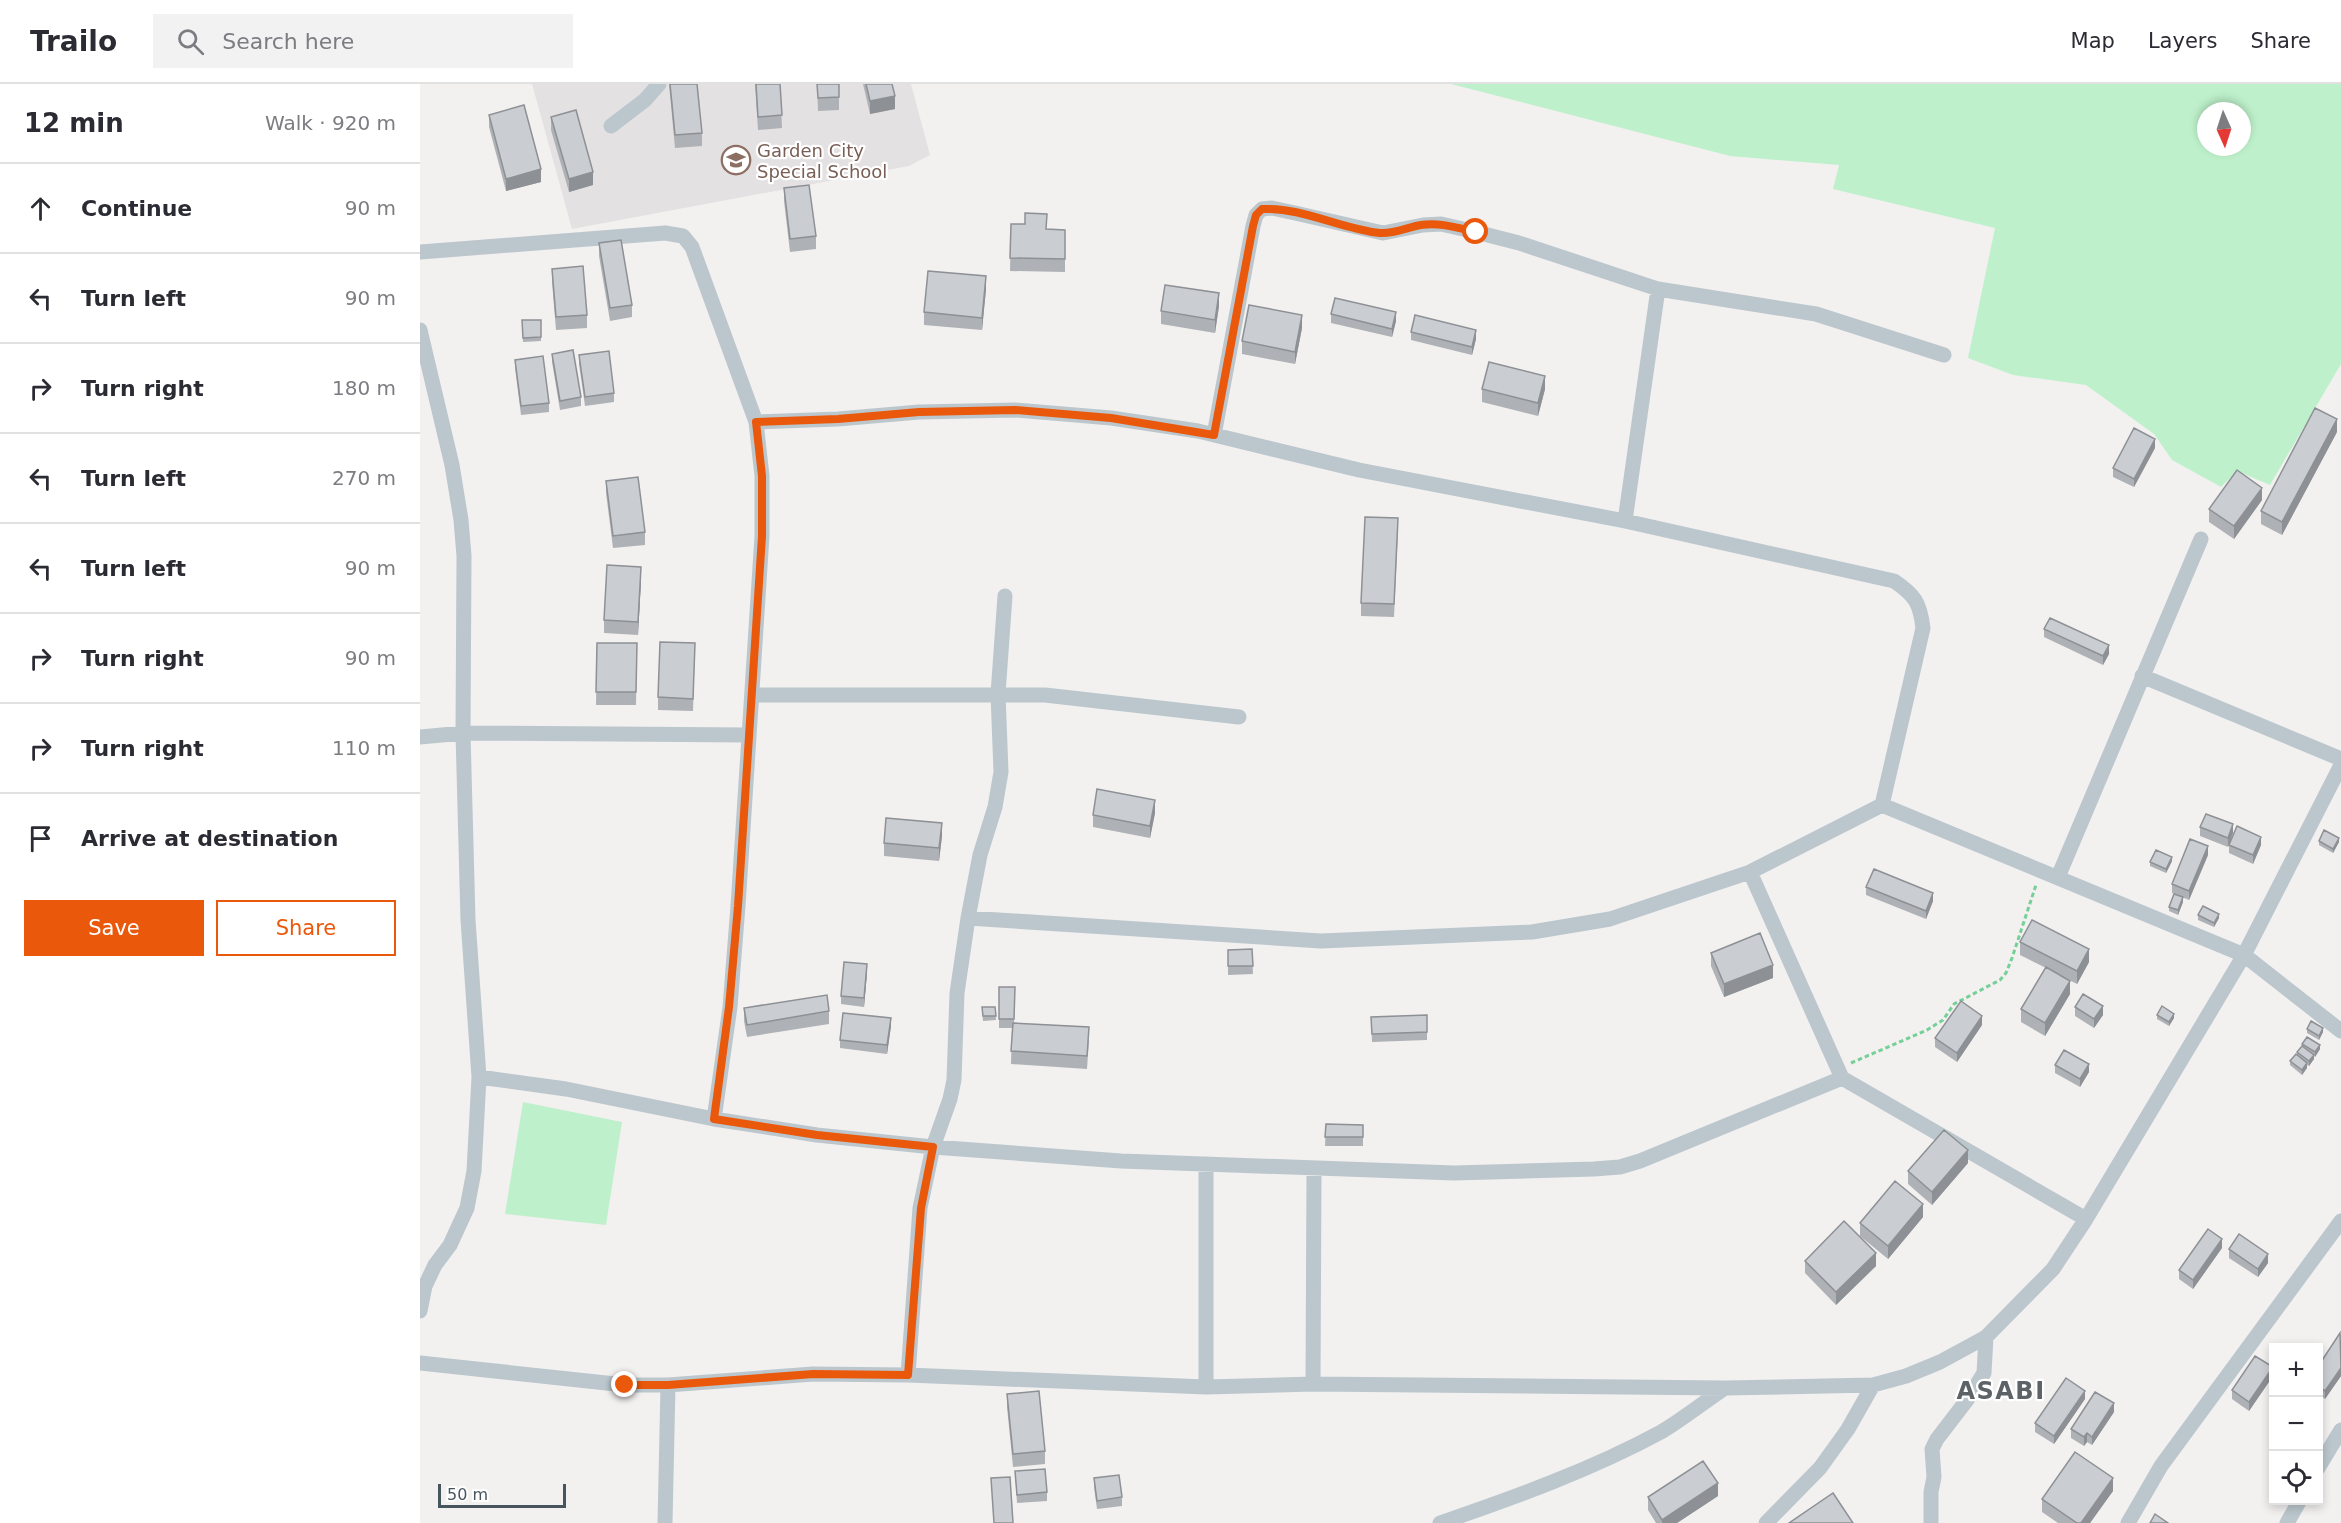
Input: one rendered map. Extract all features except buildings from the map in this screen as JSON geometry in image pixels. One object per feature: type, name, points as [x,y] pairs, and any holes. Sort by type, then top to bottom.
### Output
[{"type":"street","points":[[611,126],[645,100],[659,84]]},
{"type":"street","points":[[1214,435],[1253,226],[1256,215],[1262,209],[1272,208],[1383,233],[1423,225],[1441,225],[1519,243],[1658,289],[1816,314],[1944,355]]},
{"type":"street","points":[[420,252],[665,233],[683,236],[692,247],[756,422],[762,476],[762,536],[732,984],[714,1119]]},
{"type":"street","points":[[1624,521],[1658,289]]},
{"type":"street","points":[[420,330],[426,388],[452,465],[461,520],[468,920],[479,1077],[474,1171],[467,1208],[450,1245],[423,1286],[420,1311]]},
{"type":"street","points":[[756,422],[838,419],[919,412],[1015,410],[1111,418],[1214,435],[1359,470],[1624,521],[1894,581],[1908,590],[1918,602],[1923,628],[1882,805]]},
{"type":"street","points":[[2058,877],[2201,539]]},
{"type":"street","points":[[908,1375],[921,1208],[933,1147],[950,1099],[954,1080],[957,993],[968,918],[980,855],[995,807],[1001,772],[998,694],[1005,596]]},
{"type":"street","points":[[2142,676],[2341,759]]},
{"type":"street","points":[[752,695],[998,694],[1109,701],[1239,717]]},
{"type":"street","points":[[420,737],[463,733],[749,735]]},
{"type":"street","points":[[420,1363],[625,1385],[668,1385],[813,1374],[908,1375],[1206,1387],[1313,1384],[1725,1388],[1873,1385],[1906,1376],[1940,1362],[1986,1337],[2053,1269],[2086,1219],[2244,955],[2341,765]]},
{"type":"street","points":[[968,918],[1321,941],[1532,932],[1610,919],[1750,872],[1882,805],[2244,955],[2341,1031]]},
{"type":"street","points":[[1750,872],[1841,1073],[2086,1219]]},
{"type":"street","points":[[479,1077],[566,1089],[714,1119],[817,1135],[933,1147],[1121,1161],[1454,1173],[1620,1167],[1640,1161],[1841,1073]]},
{"type":"street","points":[[1206,1164],[1206,1387]]},
{"type":"street","points":[[1313,1384],[1314,1169]]},
{"type":"street","points":[[2128,1523],[2161,1466],[2339,1229]]},
{"type":"street","points":[[1931,1523],[1934,1477],[1932,1449],[1984,1373],[1986,1337]]},
{"type":"street","points":[[665,1523],[668,1385]]},
{"type":"street","points":[[1766,1523],[1821,1468],[1848,1429],[1873,1385]]},
{"type":"street","points":[[1440,1523],[1503,1501],[1620,1452],[1662,1431],[1725,1388]]},
{"type":"street","points":[[2323,1461],[2341,1430]]},
{"type":"street","points":[[2287,1523],[2297,1505]]},
{"type":"path","points":[[1841,1073],[1898,1041],[1927,1030],[1943,1020],[1954,1004],[2000,980],[2006,973],[2012,958],[2041,872]]},
{"type":"shaded area","name":"Garden City Special School","points":[[532,84],[911,84],[930,155],[909,166],[572,229]]},
{"type":"green space","points":[[1451,84],[2341,84],[2341,364],[2270,485],[2237,471],[2221,487],[2172,460],[2154,434],[2086,385],[2013,375],[1968,358],[1995,228],[1833,189],[1839,165],[1730,156]]},
{"type":"green space","points":[[523,1102],[622,1122],[606,1225],[505,1214]]},
{"type":"place","name":"Garden City Special School","points":[[736,160]]},
{"type":"district","name":"ASABI","points":[[2001,1391]]},
{"type":"route","points":[[625,1385],[668,1385],[813,1374],[908,1375],[921,1208],[933,1147],[817,1135],[714,1119],[729,1007],[738,906],[762,536],[762,476],[756,422],[838,419],[919,412],[1015,410],[1111,418],[1214,435],[1253,226],[1256,215],[1262,209],[1272,208],[1383,233],[1423,225],[1441,225],[1476,232]]}]
